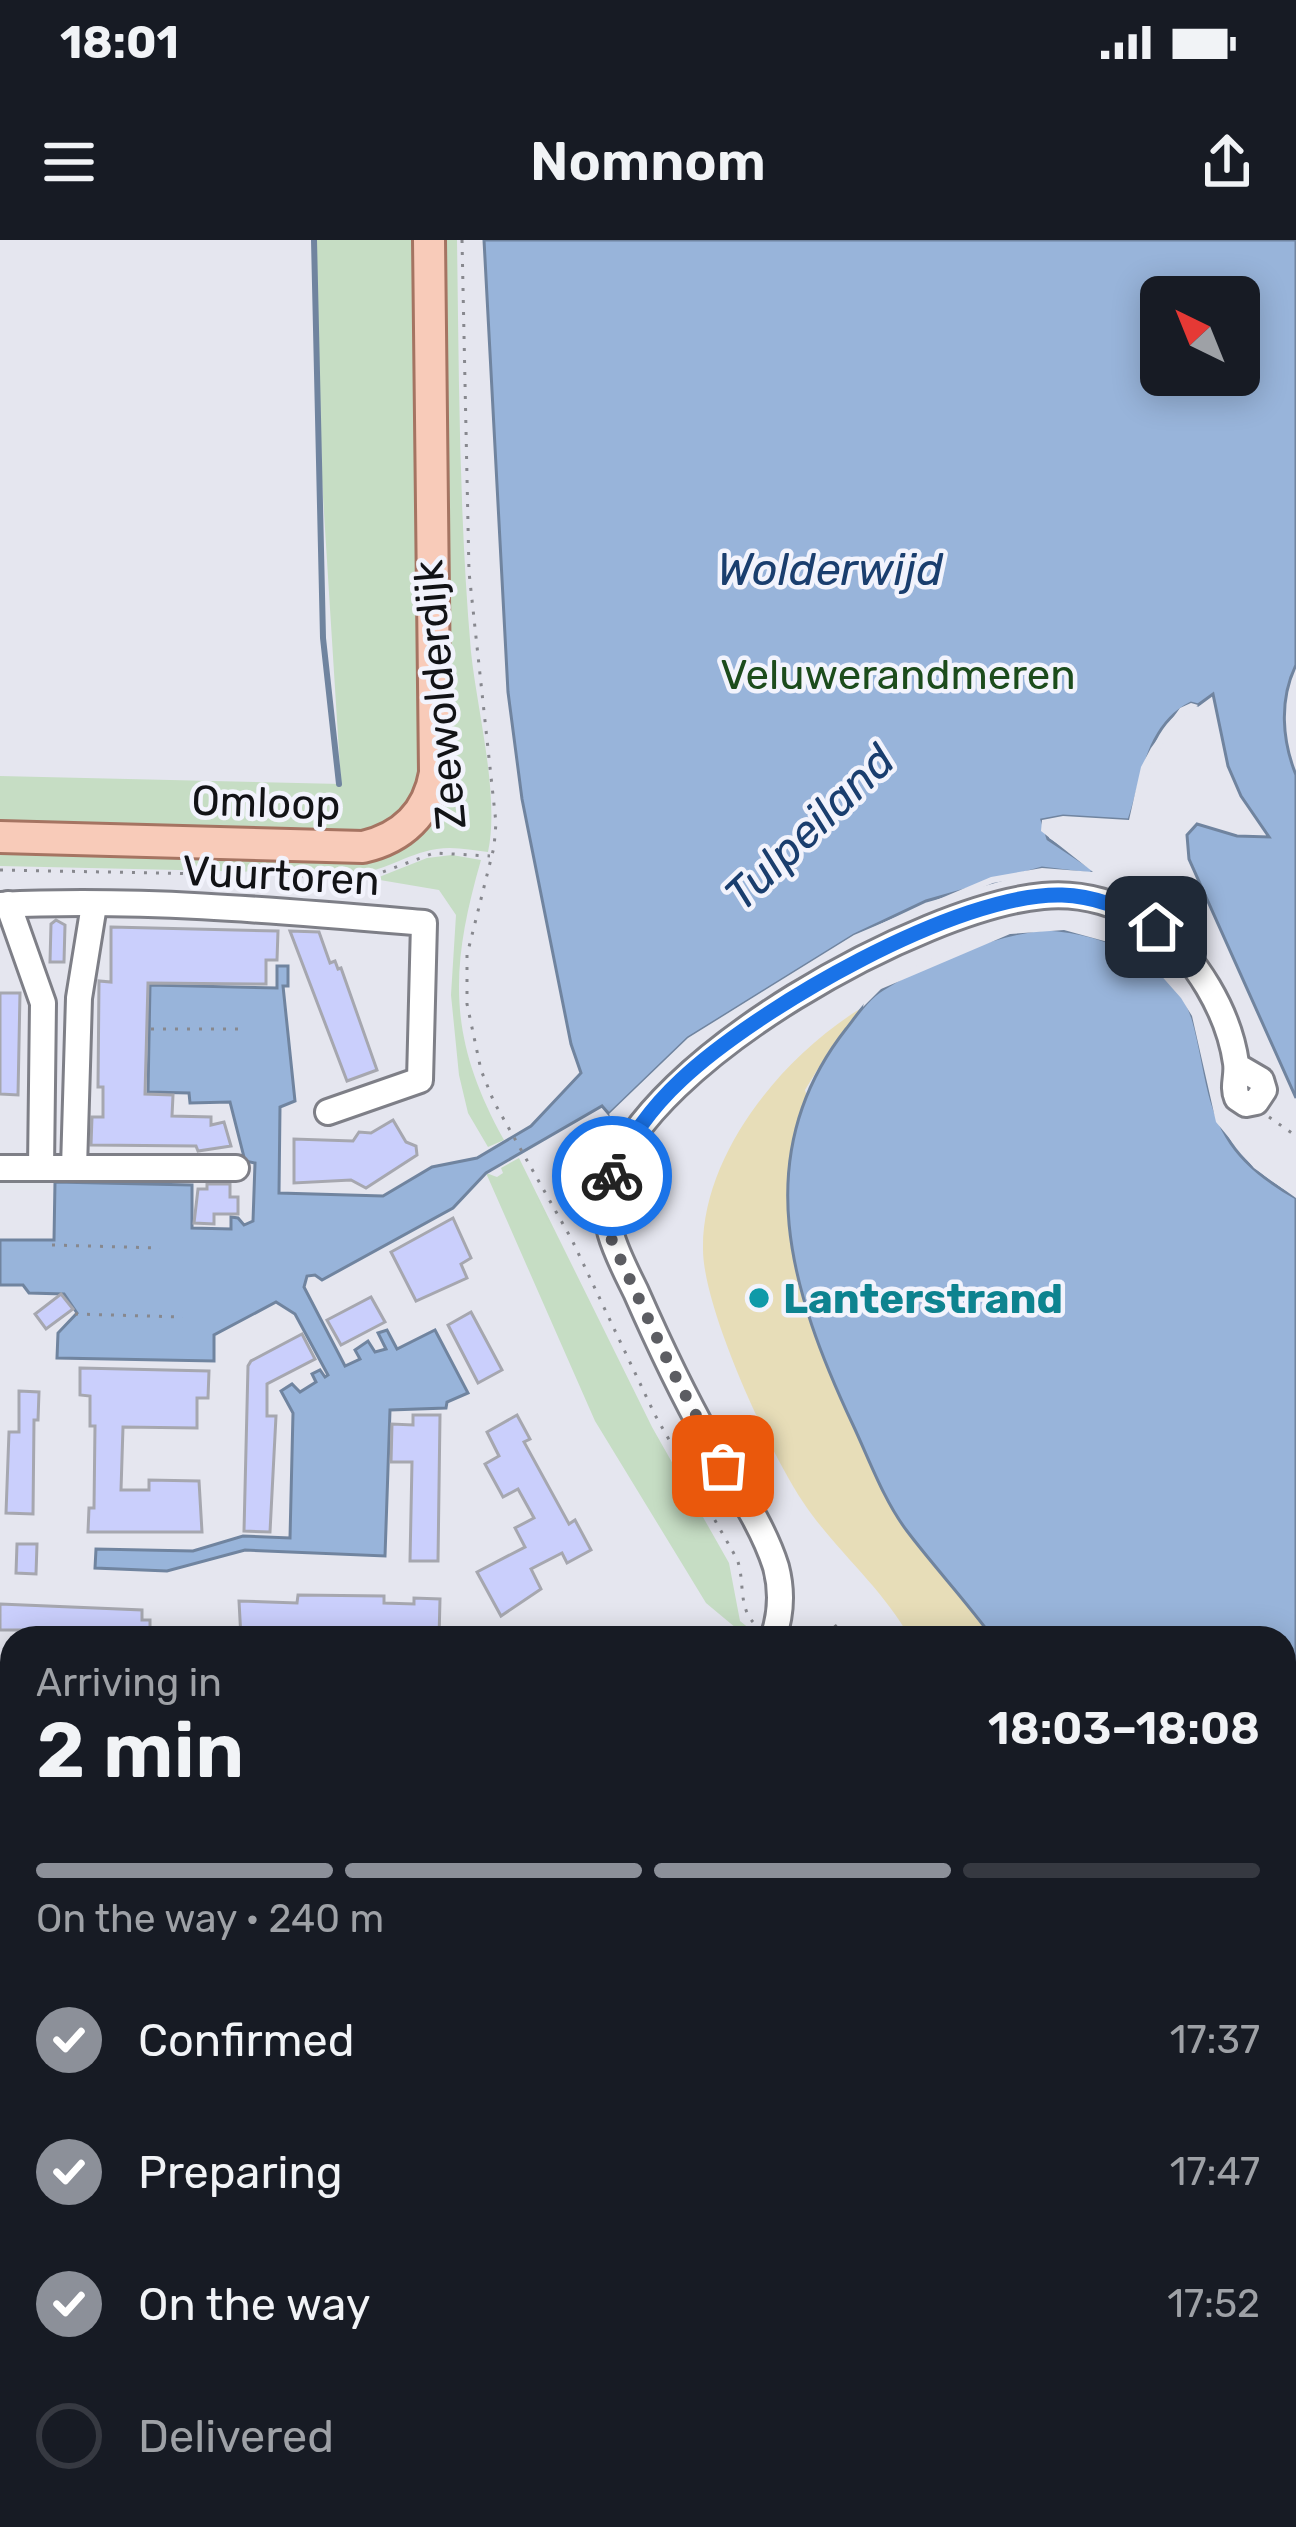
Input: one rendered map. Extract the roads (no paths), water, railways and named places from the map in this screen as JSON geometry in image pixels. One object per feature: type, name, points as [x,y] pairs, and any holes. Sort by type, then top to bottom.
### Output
[{"type":"main road","name":"Zeewolderdijk","points":[[429,240],[433,646]]},
{"type":"main road","name":"Omloop","points":[[0,837],[328,848],[383,842],[405,830],[422,811],[434,781],[433,646]]},
{"type":"street","points":[[776,1626],[780,1595],[768,1546],[672,1370],[608,1227],[606,1198],[612,1175],[652,1111],[700,1063],[835,975],[942,923],[1040,896],[1081,897],[1120,907],[1169,938],[1210,992],[1227,1030],[1237,1066],[1237,1099],[1256,1102]]},
{"type":"street","points":[[41,1168],[43,1003],[4,905],[94,905],[80,998],[74,1168]]},
{"type":"street","name":"Vuurtoren","points":[[94,905],[271,909],[424,923],[421,1080],[328,1112]]},
{"type":"street","points":[[0,1168],[236,1168]]},
{"type":"water","name":"Wolderwijd","points":[[484,240],[1296,240],[1296,665],[1284,720],[1296,775],[1296,1098],[1189,859],[1187,835],[1197,824],[1237,836],[1269,837],[1241,796],[1228,766],[1213,694],[1198,705],[1191,703],[1164,725],[1148,755],[1129,820],[1063,816],[1042,820],[1048,839],[1093,869],[1091,874],[1042,868],[926,901],[854,935],[688,1038],[609,1114],[602,1106],[486,1173],[453,1208],[322,1280],[307,1276],[304,1287],[345,1366],[360,1359],[355,1350],[368,1341],[375,1352],[386,1349],[378,1333],[387,1330],[397,1349],[435,1330],[468,1393],[447,1402],[446,1408],[390,1410],[385,1556],[245,1550],[167,1571],[95,1568],[96,1549],[193,1551],[243,1536],[290,1538],[293,1413],[281,1391],[292,1384],[300,1392],[316,1382],[312,1374],[320,1370],[328,1375],[295,1314],[276,1302],[214,1335],[214,1361],[57,1358],[58,1333],[77,1313],[64,1294],[29,1293],[23,1285],[0,1285],[0,1240],[54,1240],[55,1182],[192,1185],[192,1228],[231,1229],[231,1217],[244,1225],[253,1221],[255,1163],[245,1161],[230,1102],[190,1103],[189,1093],[148,1092],[150,985],[277,988],[277,966],[288,966],[288,986],[283,986],[295,1101],[280,1107],[279,1193],[383,1196],[432,1167],[477,1158],[531,1126],[581,1073],[571,1044],[522,799],[508,692]]},
{"type":"water","points":[[1046,929],[1090,936],[1135,954],[1172,982],[1194,1022],[1210,1096],[1227,1137],[1258,1172],[1296,1198],[1296,1626],[983,1626],[891,1507],[831,1375],[797,1275],[789,1225],[788,1175],[797,1125],[815,1077],[846,1029],[878,993],[961,950]]},
{"type":"waterway","points":[[314,240],[323,638],[339,784]]},
{"type":"place","name":"Lanterstrand","points":[[759,1298]]},
{"type":"park label","name":"Veluwerandmeren","points":[[898,674]]},
{"type":"water label","name":"Tulpeiland","points":[[809,827]]}]
